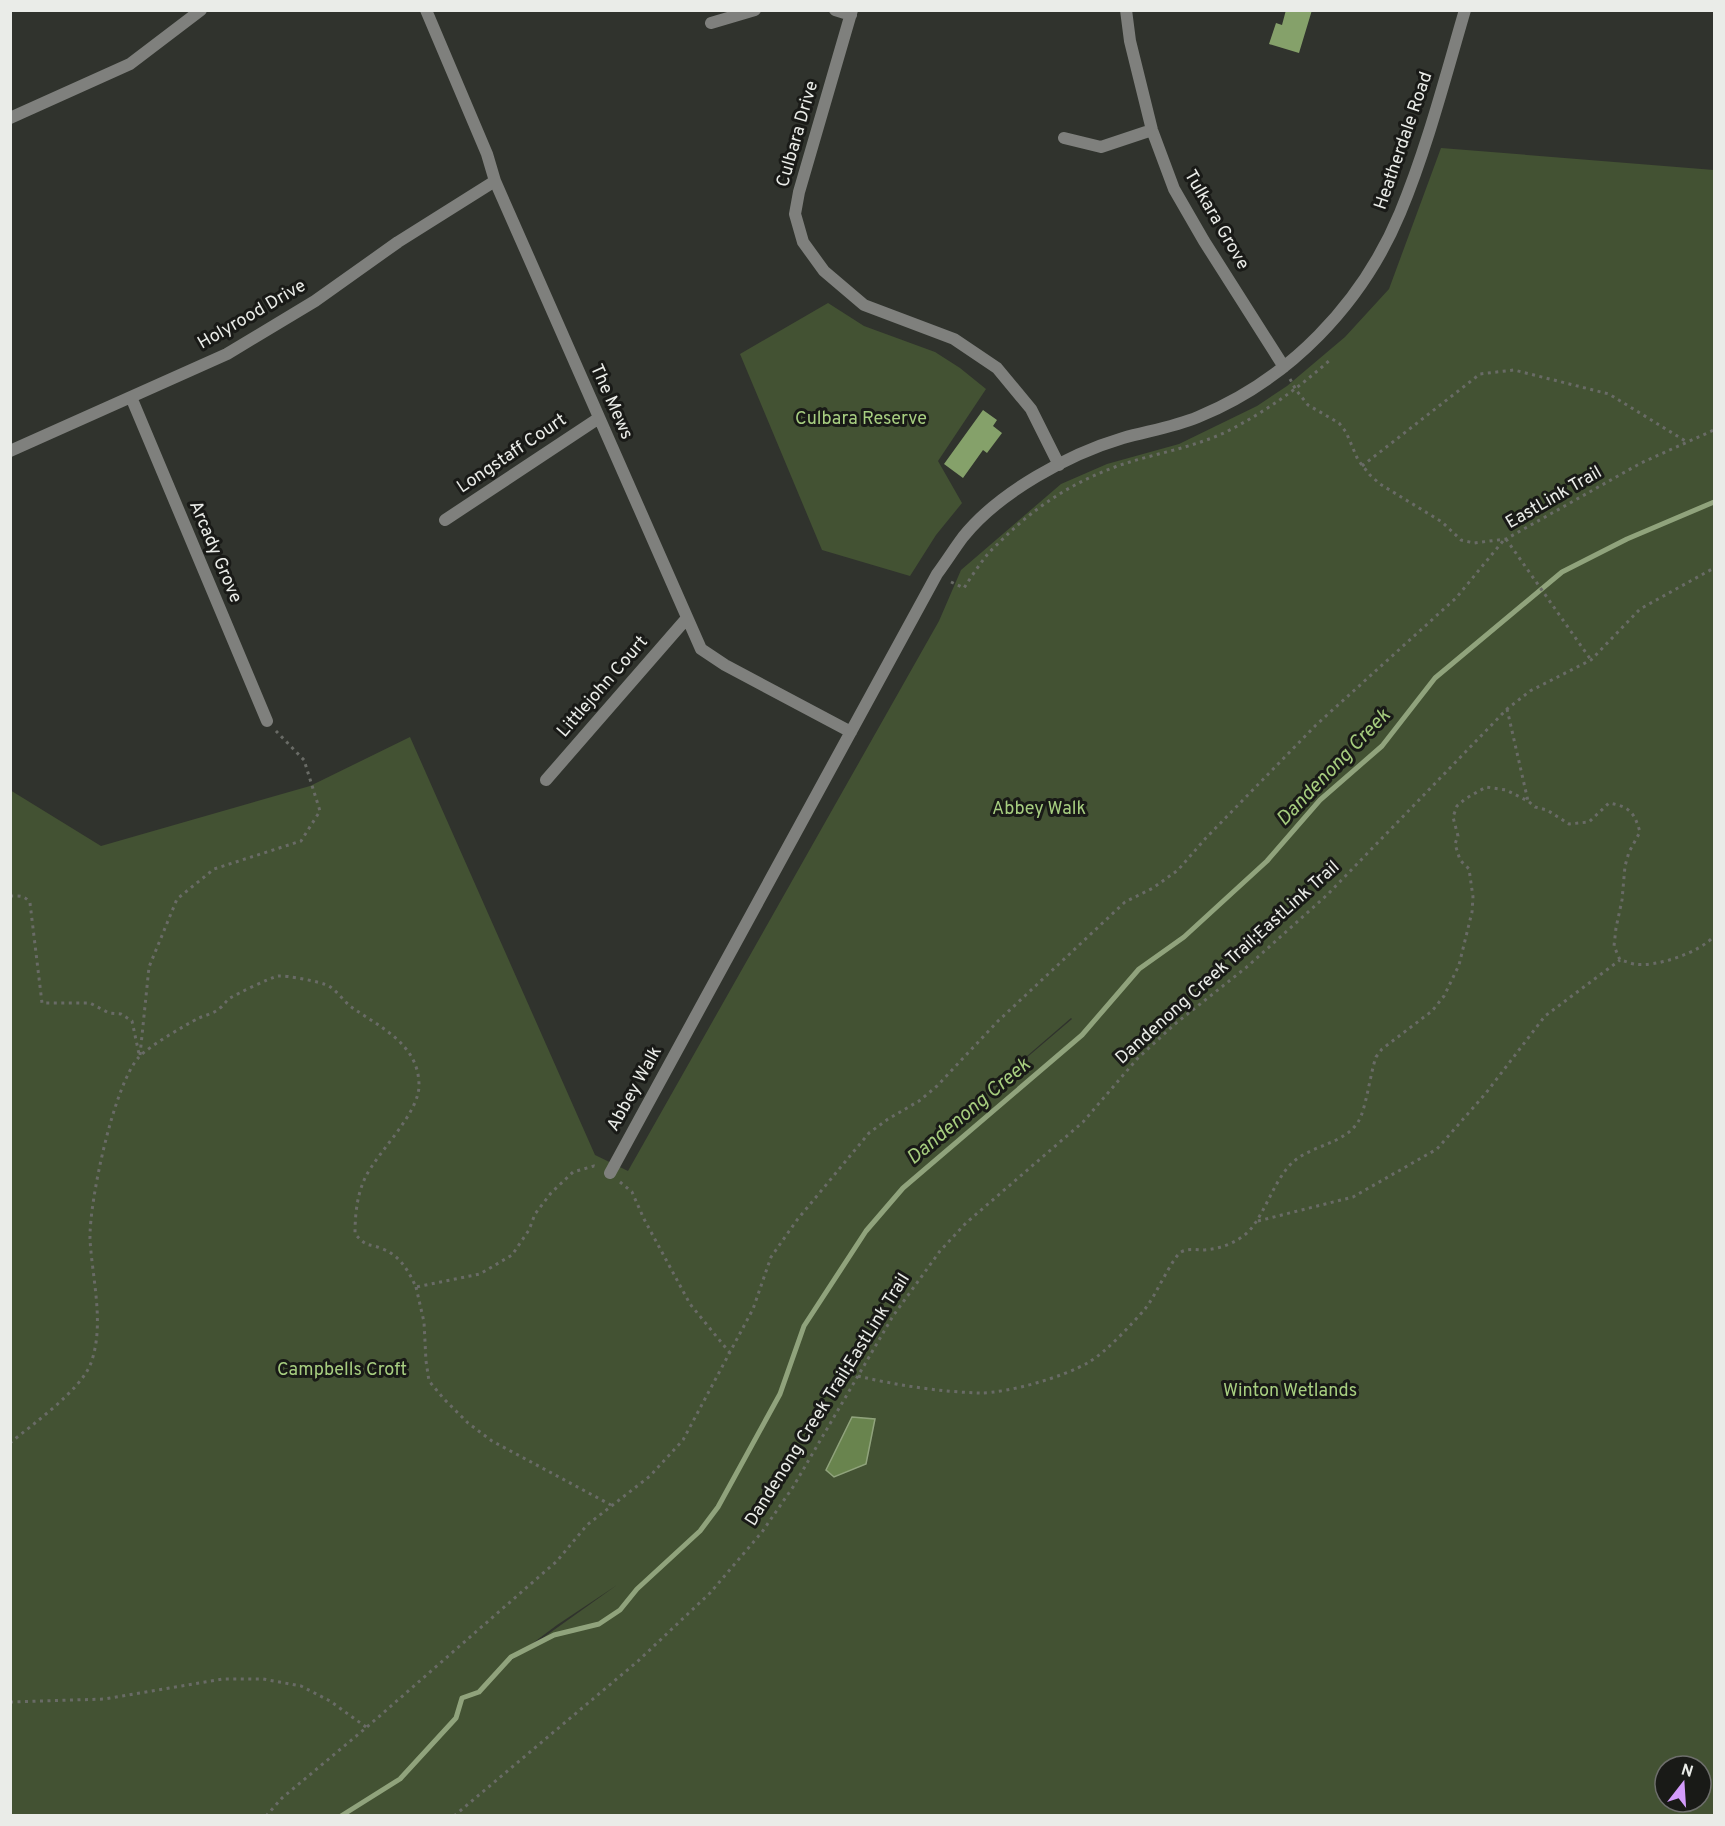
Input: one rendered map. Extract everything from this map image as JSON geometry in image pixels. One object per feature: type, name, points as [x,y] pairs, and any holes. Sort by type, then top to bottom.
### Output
[{"type":"street","points":[[10,118],[130,64],[201,10]]},
{"type":"street","name":"The Mews","points":[[426,10],[487,154],[495,181],[701,649],[725,665],[851,732]]},
{"type":"street","points":[[711,23],[755,10]]},
{"type":"street","points":[[835,10],[851,13]]},
{"type":"street","name":"Tulkara Grove","points":[[1125,10],[1130,41],[1152,130],[1174,189],[1204,241],[1284,367]]},
{"type":"street","name":"Heatherdale Road","points":[[1364,278],[1387,240],[1414,175],[1465,10]]},
{"type":"street","name":"Culbara Drive","points":[[851,13],[799,192],[795,214],[803,242],[824,271],[864,304],[954,339],[997,368],[1030,409],[1059,465]]},
{"type":"street","points":[[1064,138],[1101,147],[1152,130]]},
{"type":"street","name":"Holyrood Drive","points":[[10,451],[227,354],[315,301],[398,242],[495,181]]},
{"type":"street","name":"Abbey Walk","points":[[610,1173],[937,574],[964,536],[993,508],[1021,487],[1059,465],[1091,449],[1123,438],[1164,429],[1197,418],[1263,383],[1321,334],[1344,308],[1364,278]]},
{"type":"street","name":"Arcady Grove","points":[[131,397],[267,720]]},
{"type":"street","name":"Longstaff Court","points":[[445,520],[599,418]]},
{"type":"street","name":"Littlejohn Court","points":[[546,780],[687,618]]},
{"type":"path","points":[[937,574],[964,588],[988,553],[1041,505],[1066,490],[1111,469],[1140,459],[1169,453],[1225,432],[1296,390],[1331,359]]},
{"type":"path","points":[[1284,367],[1296,390],[1316,411],[1339,423],[1362,465],[1380,484],[1442,522],[1461,540],[1474,543],[1504,540]]},
{"type":"path","points":[[1362,465],[1480,374],[1514,370],[1609,394],[1687,442]]},
{"type":"path","name":"EastLink Trail","points":[[1591,660],[1511,546],[1504,540],[1641,464],[1714,430]]},
{"type":"path","points":[[266,1815],[282,1798],[557,1561],[587,1525],[611,1504],[650,1476],[683,1440],[753,1309],[771,1257],[797,1220],[869,1133],[919,1101],[937,1086],[1004,1015],[1125,902],[1154,888],[1178,870],[1205,839],[1316,725],[1456,598],[1504,540]]},
{"type":"path","name":"Dandenong Creek Trail;EastLink Trail","points":[[454,1815],[638,1661],[710,1593],[762,1532],[793,1486],[893,1316],[940,1251],[966,1223],[1083,1122],[1137,1059],[1175,1024],[1248,966],[1328,894],[1507,709],[1530,691],[1591,660],[1640,609],[1714,568]]},
{"type":"path","points":[[1507,709],[1528,801]]},
{"type":"path","points":[[140,1055],[149,967],[177,899],[214,869],[301,841],[320,811],[304,760],[267,720]]},
{"type":"path","points":[[858,1376],[939,1389],[982,1393],[1038,1382],[1067,1372],[1088,1363],[1104,1352],[1145,1309],[1166,1276],[1173,1260],[1182,1252],[1194,1248],[1201,1250],[1227,1246],[1245,1236],[1256,1221],[1274,1187],[1293,1162],[1352,1131],[1360,1120],[1376,1057],[1382,1049],[1432,1011],[1444,996],[1466,941],[1473,897],[1469,869],[1460,860],[1455,844],[1458,836],[1453,817],[1457,806],[1486,787],[1506,790],[1569,824],[1589,822],[1609,803],[1623,806],[1634,814],[1640,832],[1629,852],[1624,874],[1614,946],[1620,960],[1636,965],[1669,960],[1694,951],[1714,936]]},
{"type":"path","points":[[10,896],[22,896],[30,903],[42,1003],[90,1003],[109,1012],[121,1014],[132,1021],[135,1043],[140,1055]]},
{"type":"path","points":[[1256,1221],[1353,1197],[1437,1149],[1486,1093],[1545,1016],[1620,960]]},
{"type":"path","points":[[10,1443],[80,1381],[91,1363],[97,1312],[90,1239],[91,1216],[118,1097],[128,1072],[140,1055],[183,1027],[219,1010],[228,999],[279,976],[331,987],[349,1005],[389,1032],[407,1048],[417,1063],[420,1086],[405,1121],[365,1178],[355,1216],[355,1233],[365,1245],[382,1248],[400,1260],[416,1287],[424,1322],[429,1381],[468,1423],[492,1441],[611,1504]]},
{"type":"path","points":[[416,1287],[480,1274],[512,1255],[529,1230],[535,1214],[551,1193],[573,1172],[594,1166],[610,1173],[632,1192],[690,1304],[730,1353]]},
{"type":"path","points":[[10,1702],[105,1699],[223,1679],[263,1678],[301,1686],[330,1701],[367,1727]]},
{"type":"green space","points":[[1441,148],[1714,170],[1714,1815],[11,1815],[10,790],[101,846],[310,786],[410,737],[595,1155],[628,1171],[939,621],[961,570],[1061,484],[1107,464],[1179,444],[1257,406],[1287,386],[1345,337],[1389,289]],"holes":[[[1071,1018],[1072,1019],[918,1150]],[[617,1585],[502,1667],[501,1667],[557,1625]]]},
{"type":"green space","name":"Culbara Reserve","points":[[828,303],[864,326],[935,352],[986,389],[938,461],[962,503],[936,535],[910,576],[822,550],[740,354]]},
{"type":"shaded area","points":[[852,1417],[875,1419],[866,1464],[834,1477],[826,1470]]},
{"type":"building","points":[[1286,10],[1312,10],[1299,53],[1269,44],[1276,23],[1282,25]]},
{"type":"building","points":[[983,410],[997,420],[993,426],[1002,433],[987,453],[983,450],[963,478],[944,464]]},
{"type":"waterway","name":"Dandenong Creek","points":[[341,1816],[400,1779],[456,1718],[462,1698],[479,1692],[511,1657],[554,1635],[599,1624],[620,1610],[637,1589],[700,1531],[718,1507],[780,1394],[804,1326],[866,1231],[903,1188],[1082,1035],[1139,969],[1184,937],[1267,861],[1320,800],[1382,746],[1435,678],[1562,572],[1627,539],[1714,502]]},
{"type":"park label","name":"Campbells Croft","points":[[342,1370]]},
{"type":"park label","name":"Winton Wetlands","points":[[1290,1391]]}]
